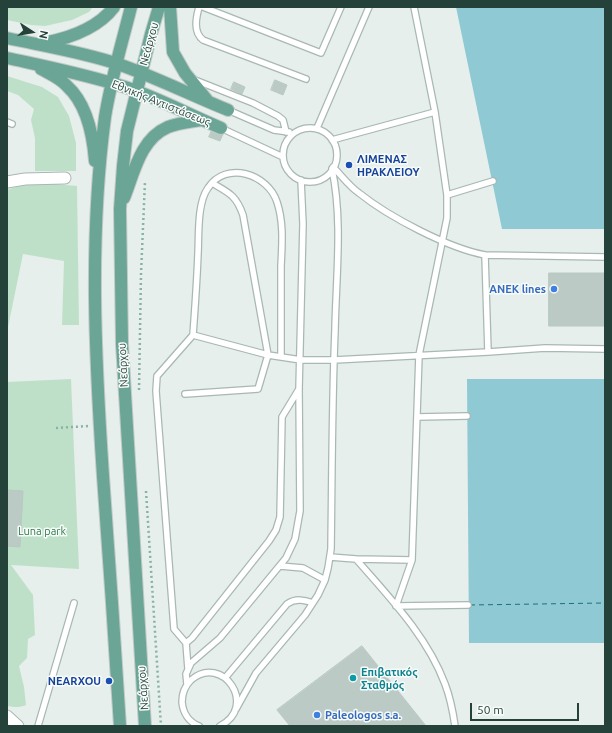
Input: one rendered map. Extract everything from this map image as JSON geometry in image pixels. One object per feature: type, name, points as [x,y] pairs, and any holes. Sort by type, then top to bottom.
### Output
[{"type":"main road","points":[[38,44],[58,41],[89,28],[101,20],[114,7]]},
{"type":"main road","points":[[120,726],[96,353],[96,240],[102,142],[111,83],[131,7]]},
{"type":"main road","name":"Νεάρχου","points":[[145,726],[122,344],[120,209],[124,151],[136,91],[159,7]]},
{"type":"main road","points":[[170,7],[173,52],[189,78],[209,102]]},
{"type":"main road","name":"Εθνικής Αντιστάσεως","points":[[7,38],[91,56],[141,72],[228,110]]},
{"type":"main road","name":"Εθνικής Αντιστάσεως","points":[[7,58],[72,72],[136,91],[221,128]]},
{"type":"main road","points":[[31,63],[59,79],[71,90],[79,101],[88,121],[92,136],[98,189]]},
{"type":"main road","points":[[120,209],[141,154],[152,138],[171,126],[201,120]]},
{"type":"street","points":[[7,182],[25,178],[65,178]]},
{"type":"street","points":[[7,716],[18,726]]},
{"type":"lane","points":[[199,7],[196,25],[201,39],[228,51],[306,79]]},
{"type":"lane","points":[[203,7],[321,53],[341,7]]},
{"type":"lane","points":[[317,128],[369,7]]},
{"type":"lane","points":[[396,606],[412,560],[419,355],[447,218],[448,195],[435,112],[414,7]]},
{"type":"lane","points":[[189,78],[253,103],[278,116],[283,120],[286,132]]},
{"type":"lane","points":[[220,726],[230,720],[256,673],[313,603],[325,580],[330,557],[338,215],[333,168],[336,150],[332,140],[326,133],[317,128],[307,128],[286,132],[274,130],[228,110]]},
{"type":"lane","points":[[332,140],[435,112]]},
{"type":"lane","points":[[221,128],[283,157]]},
{"type":"lane","points":[[297,131],[287,140],[283,148],[283,157],[287,169],[293,176],[310,182],[319,180],[326,176],[333,168]]},
{"type":"lane","points":[[333,168],[353,188],[374,205],[442,241],[469,252],[485,255],[605,257]]},
{"type":"lane","points":[[188,669],[186,643],[174,629],[156,391],[157,376],[193,335],[201,213],[204,194],[212,183],[225,174],[236,172],[249,175],[263,182],[269,187],[277,202],[282,232],[281,357]]},
{"type":"lane","points":[[199,726],[187,717],[183,707],[183,695],[187,684],[186,674],[188,669],[197,657],[220,638],[280,566],[291,549],[295,539],[298,523],[300,491],[299,389],[304,224],[301,180]]},
{"type":"lane","points":[[448,195],[493,181]]},
{"type":"lane","points":[[185,394],[258,389],[268,355],[243,215],[234,196],[212,183]]},
{"type":"lane","points":[[485,255],[488,352]]},
{"type":"lane","points":[[193,335],[268,355],[301,360],[334,360],[545,348],[605,349]]},
{"type":"lane","points":[[186,643],[192,638],[269,541],[276,530],[280,517],[282,417],[299,389]]},
{"type":"lane","points":[[417,417],[467,416]]},
{"type":"lane","points":[[330,557],[412,560]]},
{"type":"lane","points":[[356,559],[396,606],[426,646],[446,685],[455,726]]},
{"type":"lane","points":[[280,566],[303,568],[325,580]]},
{"type":"lane","points":[[225,678],[287,604],[295,600],[303,599],[313,603]]},
{"type":"lane","points":[[38,726],[74,603]]},
{"type":"lane","points":[[396,606],[468,605]]},
{"type":"lane","points":[[187,684],[195,677],[205,674],[215,674],[225,678],[235,691],[237,700],[236,709]]},
{"type":"path","points":[[56,428],[88,426]]},
{"type":"green space","points":[[7,7],[93,7],[89,12],[72,20],[45,26],[7,20]]},
{"type":"green space","points":[[7,76],[42,87],[58,97],[69,116],[76,143],[76,171],[35,171],[35,138],[31,120],[34,109],[18,95],[7,91]]},
{"type":"green space","points":[[54,184],[77,186],[79,325],[62,325],[64,261],[23,254],[7,332],[7,190],[24,185]]},
{"type":"green space","name":"Luna park","points":[[71,379],[79,569],[11,565],[33,595],[35,635],[28,639],[27,658],[19,666],[24,687],[26,705],[19,707],[7,706],[7,382]]},
{"type":"water","points":[[456,7],[605,7],[605,229],[502,229]]},
{"type":"water","points":[[467,379],[605,379],[605,643],[469,643]]},
{"type":"building","points":[[275,80],[287,85],[283,95],[271,90]]},
{"type":"building","points":[[234,82],[245,87],[242,94],[231,89]]},
{"type":"building","points":[[212,130],[223,134],[220,141],[209,137]]},
{"type":"building","points":[[549,273],[605,273],[605,326],[549,326]]},
{"type":"building","points":[[7,490],[23,491],[20,547],[7,546]]},
{"type":"building","name":"Επιβατικός Σταθμός","points":[[362,646],[426,726],[290,726],[277,710]]},
{"type":"ferry route","points":[[470,605],[605,603]]},
{"type":"place","name":"ΛΙΜΕΝΑΣ ΗΡΑΚΛΕΙΟΥ","points":[[349,165]]},
{"type":"place","name":"ANEK lines","points":[[554,289]]},
{"type":"place","name":"Επιβατικός Σταθμός","points":[[353,678]]},
{"type":"place","name":"NEARXOU","points":[[109,681]]},
{"type":"place","name":"Paleologos s.a.","points":[[317,715]]}]
